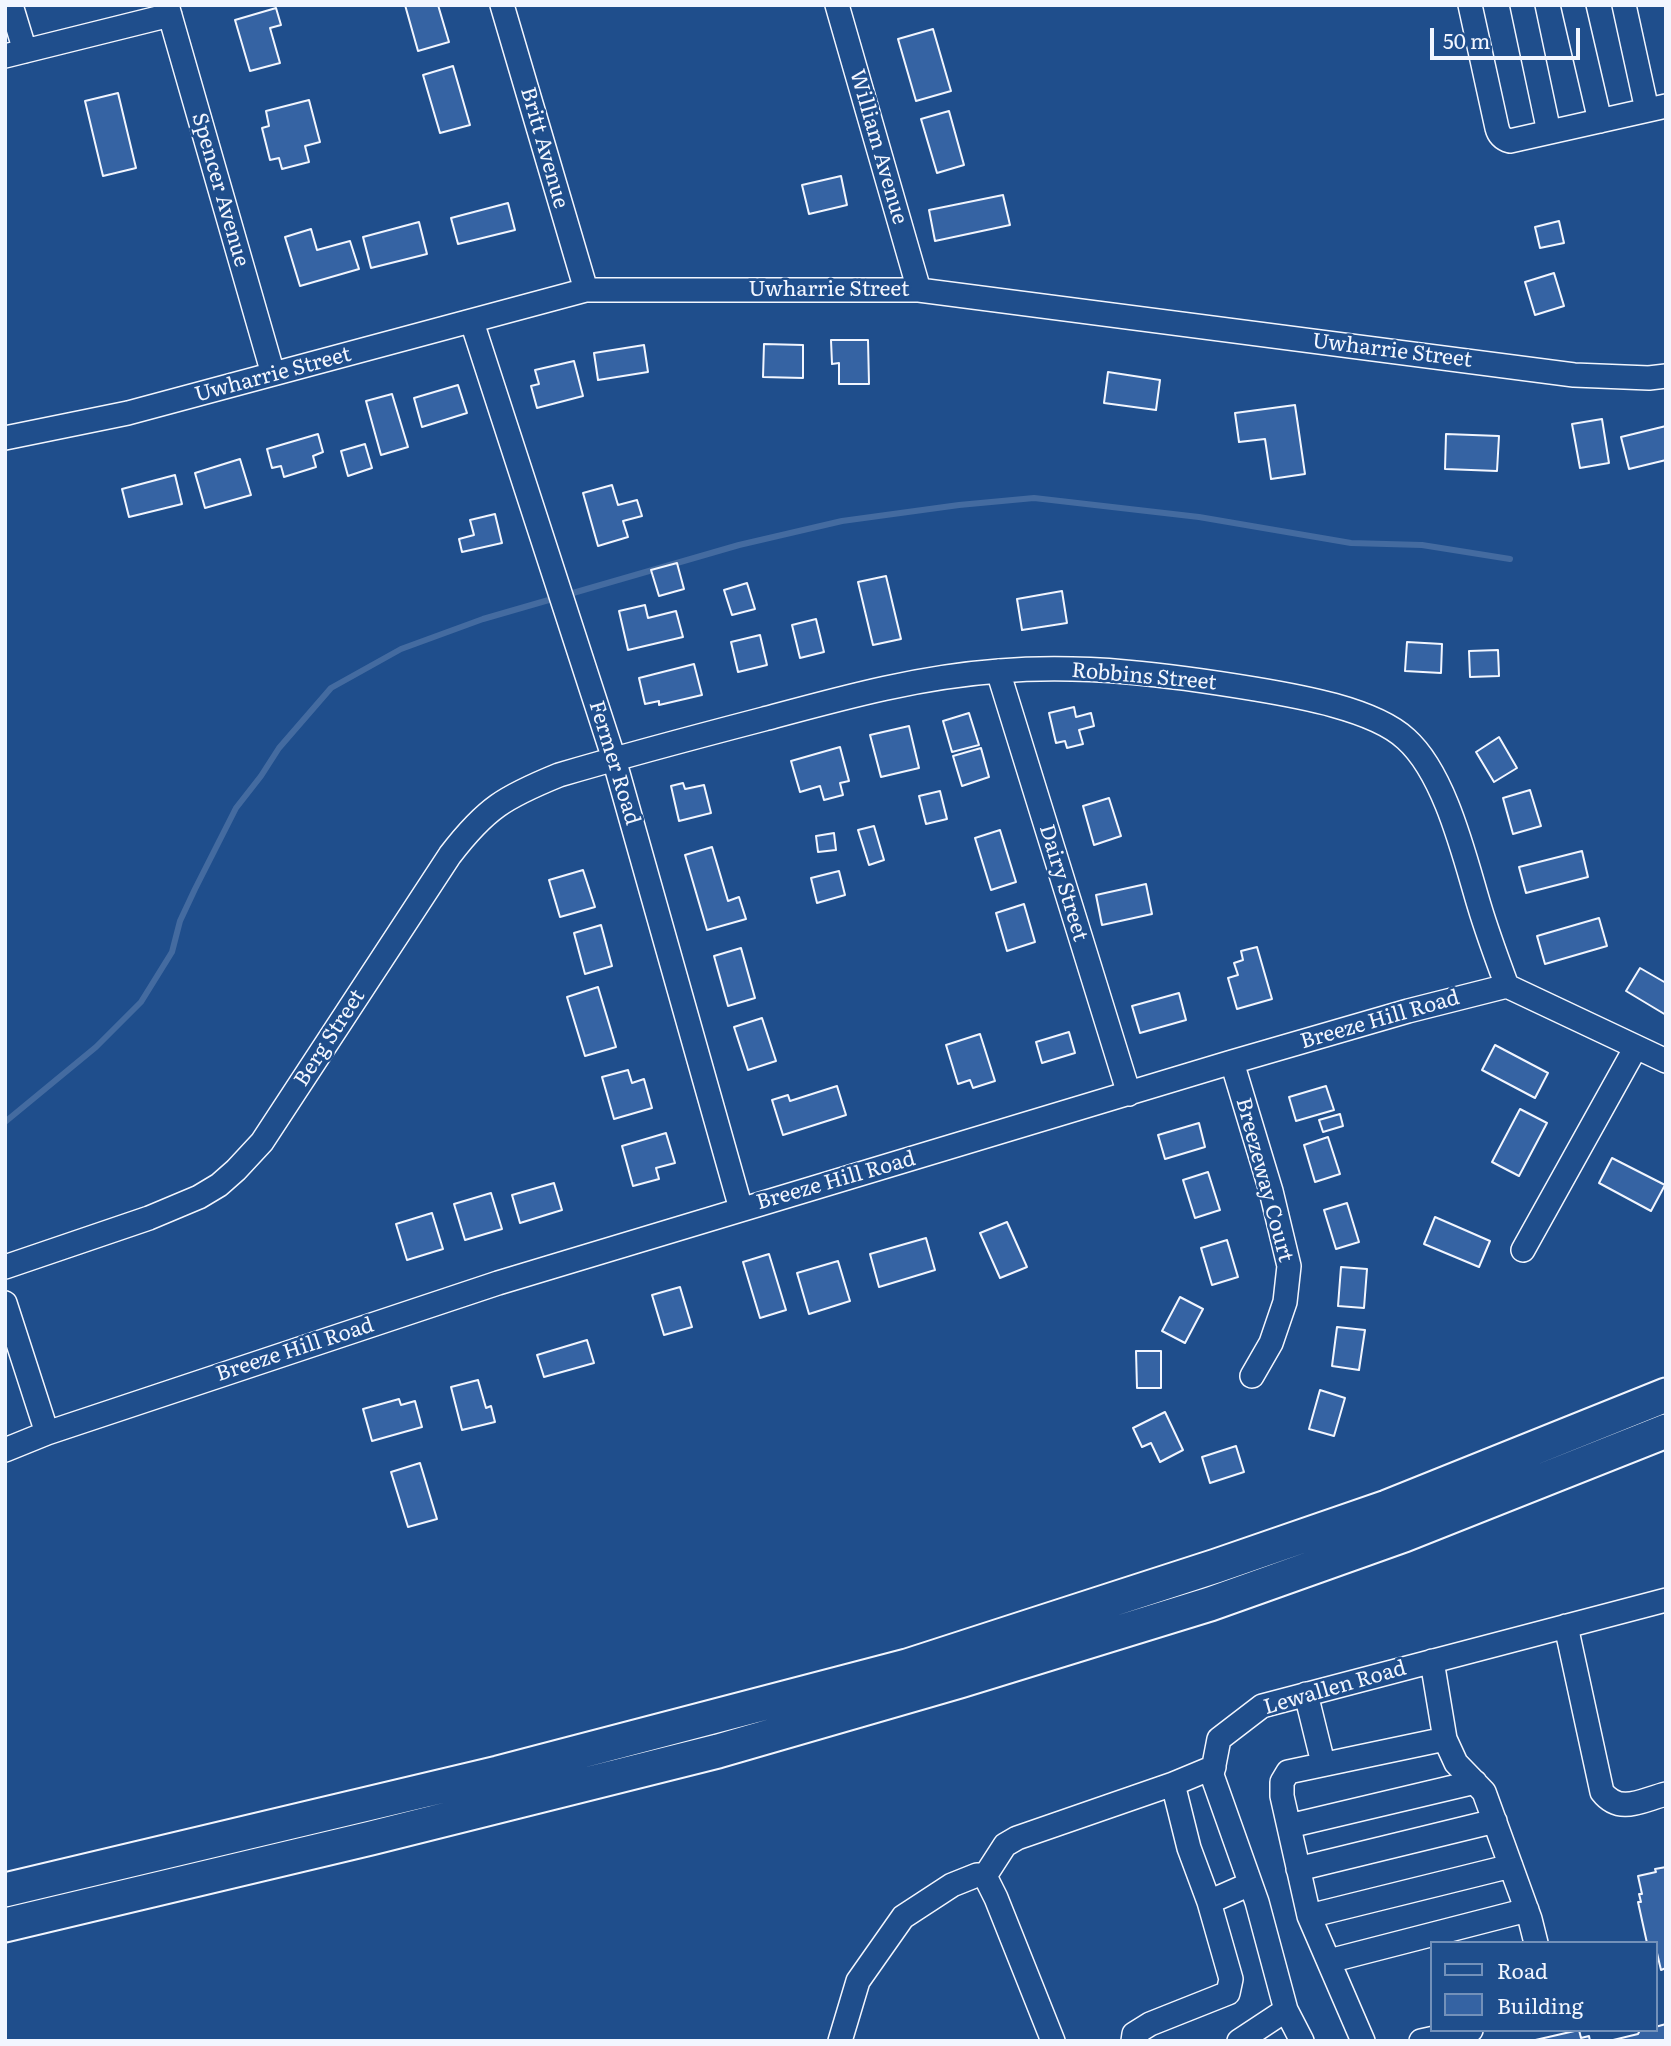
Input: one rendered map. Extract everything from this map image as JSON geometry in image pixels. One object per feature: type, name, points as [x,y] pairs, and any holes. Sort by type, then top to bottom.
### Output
[{"type":"highway","points":[[5,1891],[498,1773],[907,1666],[1216,1566],[1387,1507],[1666,1395]]},
{"type":"highway","points":[[5,1925],[372,1838],[704,1755],[947,1685],[1249,1591],[1405,1535],[1666,1431]]},
{"type":"street","points":[[11,5],[15,53],[169,10]]},
{"type":"street","name":"Britt Avenue","points":[[502,5],[586,290]]},
{"type":"street","name":"William Avenue","points":[[837,5],[919,290]]},
{"type":"street","points":[[1470,5],[1497,128],[1499,134],[1510,141],[1657,108],[1624,5]]},
{"type":"street","points":[[1522,5],[1549,132]]},
{"type":"street","points":[[1573,5],[1600,121]]},
{"type":"street","name":"Spencer Avenue","points":[[169,10],[273,374]]},
{"type":"street","name":"Uwharrie Street","points":[[5,438],[128,413],[586,290],[919,290],[1574,375],[1649,378],[1666,376]]},
{"type":"street","name":"Fermer Road","points":[[472,322],[614,759],[741,1209]]},
{"type":"street","name":"Robbins Street","points":[[614,759],[911,681],[998,671],[1108,669],[1173,675],[1319,702],[1352,712],[1406,738],[1435,777],[1456,828],[1486,928],[1507,986]]},
{"type":"street","name":"Dairy Street","points":[[998,671],[1129,1094]]},
{"type":"street","name":"Berg Street","points":[[5,1267],[174,1208],[219,1185],[262,1142],[450,855],[470,830],[491,809],[519,792],[559,775],[614,759]]},
{"type":"street","points":[[1507,986],[1666,1061]]},
{"type":"street","name":"Breeze Hill Road","points":[[5,1450],[47,1433],[498,1283],[1233,1062],[1408,1011],[1507,986]]},
{"type":"street","points":[[1523,1250],[1636,1047]]},
{"type":"street","name":"Breezeway Court","points":[[1233,1062],[1271,1191],[1289,1266],[1285,1302],[1271,1343],[1252,1376]]},
{"type":"street","points":[[5,1303],[47,1433]]},
{"type":"street","name":"Lewallen Road","points":[[1302,2041],[1286,2010],[1250,1884],[1212,1775],[1219,1739],[1262,1706],[1666,1600]]},
{"type":"street","points":[[1566,1626],[1602,1792],[1610,1801],[1621,1806],[1666,1794]]},
{"type":"street","points":[[1432,1661],[1445,1739],[1456,1763],[1484,1792],[1527,1910],[1535,1941]]},
{"type":"street","points":[[1306,1694],[1323,1763]]},
{"type":"street","points":[[1363,2041],[1309,1916],[1282,1796],[1282,1782],[1288,1772],[1445,1739]]},
{"type":"street","points":[[985,1876],[1005,1845],[1017,1838],[1214,1767]]},
{"type":"street","points":[[1289,1826],[1475,1782]]},
{"type":"street","points":[[1133,2041],[1134,2034],[1150,2024],[1228,1993],[1231,1979],[1209,1902],[1189,1848],[1173,1784]]},
{"type":"street","points":[[1298,1869],[1495,1821]]},
{"type":"street","points":[[1309,1916],[1511,1866]]},
{"type":"street","points":[[840,2041],[858,1981],[903,1917],[952,1885],[977,1875],[985,1876]]},
{"type":"street","points":[[985,1876],[1053,2041]]},
{"type":"street","points":[[1209,1902],[1250,1884]]},
{"type":"street","points":[[1329,1961],[1527,1910]]},
{"type":"street","points":[[1239,2041],[1286,2010]]},
{"type":"street","points":[[1421,2041],[1462,2032]]},
{"type":"building","points":[[405,5],[438,5],[449,42],[418,51]]},
{"type":"building","points":[[276,8],[281,25],[270,28],[280,63],[250,71],[235,20]]},
{"type":"building","points":[[933,29],[951,91],[916,101],[898,39]]},
{"type":"building","points":[[453,66],[470,125],[440,133],[423,75]]},
{"type":"building","points":[[118,93],[136,168],[103,176],[85,101]]},
{"type":"building","points":[[309,100],[320,142],[305,146],[309,162],[282,169],[279,158],[270,160],[262,128],[269,126],[266,111]]},
{"type":"building","points":[[949,111],[964,165],[937,173],[921,119]]},
{"type":"building","points":[[841,176],[847,205],[809,214],[802,185]]},
{"type":"building","points":[[1003,195],[1010,225],[935,241],[929,210]]},
{"type":"building","points":[[508,203],[515,230],[458,244],[451,218]]},
{"type":"building","points":[[1559,221],[1564,243],[1540,248],[1535,227]]},
{"type":"building","points":[[419,222],[427,254],[371,268],[363,237]]},
{"type":"building","points":[[311,229],[317,250],[350,241],[359,269],[300,286],[285,237]]},
{"type":"building","points":[[1554,273],[1564,306],[1535,315],[1525,282]]},
{"type":"building","points":[[831,340],[868,340],[869,384],[839,384],[839,363],[832,364]]},
{"type":"building","points":[[764,344],[803,345],[803,378],[763,377]]},
{"type":"building","points":[[644,345],[648,372],[598,380],[594,353]]},
{"type":"building","points":[[574,361],[583,396],[537,408],[531,386],[539,384],[535,370]]},
{"type":"building","points":[[1108,372],[1160,380],[1156,410],[1104,403]]},
{"type":"building","points":[[458,385],[467,413],[422,427],[414,398]]},
{"type":"building","points":[[392,394],[408,447],[381,455],[366,401]]},
{"type":"building","points":[[1295,405],[1305,474],[1271,479],[1265,439],[1239,442],[1235,413]]},
{"type":"building","points":[[1602,419],[1609,463],[1580,468],[1572,424]]},
{"type":"building","points":[[1666,426],[1666,460],[1629,469],[1621,437]]},
{"type":"building","points":[[318,434],[323,452],[313,456],[316,467],[284,477],[281,466],[272,468],[267,449]]},
{"type":"building","points":[[1446,434],[1499,436],[1497,471],[1445,469]]},
{"type":"building","points":[[365,444],[372,468],[348,476],[341,451]]},
{"type":"building","points":[[240,459],[251,495],[205,508],[195,473]]},
{"type":"building","points":[[175,475],[182,504],[129,517],[122,489]]},
{"type":"building","points":[[612,485],[618,505],[637,500],[642,516],[623,521],[628,537],[598,546],[583,493]]},
{"type":"building","points":[[495,514],[502,543],[462,552],[459,539],[474,535],[470,520]]},
{"type":"building","points":[[677,563],[684,589],[659,596],[651,570]]},
{"type":"building","points":[[886,576],[901,639],[873,645],[858,582]]},
{"type":"building","points":[[747,583],[755,609],[732,615],[724,590]]},
{"type":"building","points":[[1062,591],[1067,623],[1022,630],[1017,599]]},
{"type":"building","points":[[645,605],[648,618],[676,611],[683,637],[628,650],[619,611]]},
{"type":"building","points":[[816,619],[824,652],[800,658],[792,625]]},
{"type":"building","points":[[760,635],[767,665],[738,672],[731,642]]},
{"type":"building","points":[[1407,642],[1442,644],[1441,673],[1405,671]]},
{"type":"building","points":[[1498,650],[1499,676],[1470,677],[1469,651]]},
{"type":"building","points":[[694,664],[702,695],[659,705],[659,701],[645,704],[639,678]]},
{"type":"building","points":[[1074,707],[1076,717],[1091,713],[1094,726],[1079,730],[1083,744],[1067,748],[1065,741],[1056,743],[1049,713]]},
{"type":"building","points":[[969,713],[979,745],[952,752],[943,721]]},
{"type":"building","points":[[909,726],[919,768],[881,777],[870,735]]},
{"type":"building","points":[[1499,737],[1517,768],[1494,782],[1476,752]]},
{"type":"building","points":[[840,747],[849,781],[840,783],[843,795],[824,800],[820,786],[800,792],[791,761]]},
{"type":"building","points":[[981,748],[989,777],[962,786],[953,756]]},
{"type":"building","points":[[683,783],[685,789],[704,785],[711,813],[679,821],[671,786]]},
{"type":"building","points":[[1530,790],[1541,826],[1513,834],[1503,798]]},
{"type":"building","points":[[940,791],[947,819],[926,824],[919,796]]},
{"type":"building","points":[[1109,798],[1121,836],[1094,845],[1083,806]]},
{"type":"building","points":[[874,826],[884,860],[869,865],[858,830]]},
{"type":"building","points":[[1000,830],[1016,882],[991,890],[975,838]]},
{"type":"building","points":[[834,833],[836,850],[818,852],[816,836]]},
{"type":"building","points":[[712,847],[728,901],[739,897],[746,919],[707,930],[685,855]]},
{"type":"building","points":[[1582,851],[1588,877],[1526,893],[1519,867]]},
{"type":"building","points":[[583,870],[595,907],[560,917],[549,880]]},
{"type":"building","points":[[839,871],[845,895],[817,903],[811,878]]},
{"type":"building","points":[[1146,884],[1152,914],[1102,925],[1096,895]]},
{"type":"building","points":[[1024,904],[1035,942],[1007,951],[996,913]]},
{"type":"building","points":[[1599,918],[1607,946],[1545,964],[1537,936]]},
{"type":"building","points":[[601,925],[612,966],[585,974],[574,933]]},
{"type":"building","points":[[1257,947],[1272,999],[1237,1009],[1228,978],[1238,975],[1234,963],[1243,960],[1241,951]]},
{"type":"building","points":[[741,948],[755,998],[728,1006],[714,956]]},
{"type":"building","points":[[1640,968],[1666,983],[1666,1015],[1626,991]]},
{"type":"building","points":[[598,987],[616,1047],[585,1056],[567,997]]},
{"type":"building","points":[[1179,993],[1186,1020],[1140,1033],[1132,1006]]},
{"type":"building","points":[[762,1018],[776,1061],[748,1070],[734,1027]]},
{"type":"building","points":[[1069,1032],[1075,1053],[1042,1063],[1036,1042]]},
{"type":"building","points":[[980,1034],[995,1081],[973,1088],[970,1080],[958,1084],[946,1045]]},
{"type":"building","points":[[1495,1045],[1548,1073],[1535,1098],[1482,1070]]},
{"type":"building","points":[[628,1070],[632,1083],[644,1079],[652,1108],[614,1119],[602,1077]]},
{"type":"building","points":[[837,1086],[846,1115],[783,1135],[772,1100],[788,1095],[790,1101]]},
{"type":"building","points":[[1326,1086],[1334,1110],[1296,1121],[1289,1097]]},
{"type":"building","points":[[1520,1109],[1547,1123],[1519,1176],[1492,1162]]},
{"type":"building","points":[[1340,1114],[1343,1126],[1323,1132],[1319,1120]]},
{"type":"building","points":[[1199,1123],[1205,1147],[1165,1159],[1158,1135]]},
{"type":"building","points":[[666,1133],[675,1163],[656,1168],[659,1179],[633,1186],[622,1146]]},
{"type":"building","points":[[1328,1137],[1340,1174],[1315,1182],[1304,1145]]},
{"type":"building","points":[[1612,1158],[1665,1185],[1651,1211],[1599,1183]]},
{"type":"building","points":[[1208,1172],[1220,1210],[1195,1218],[1183,1180]]},
{"type":"building","points":[[554,1183],[562,1210],[520,1223],[512,1195]]},
{"type":"building","points":[[491,1193],[502,1229],[465,1240],[454,1204]]},
{"type":"building","points":[[1347,1203],[1359,1242],[1336,1249],[1324,1210]]},
{"type":"building","points":[[432,1213],[443,1249],[407,1260],[396,1224]]},
{"type":"building","points":[[1435,1217],[1490,1241],[1479,1267],[1424,1244]]},
{"type":"building","points":[[1007,1222],[1027,1267],[1000,1278],[980,1233]]},
{"type":"building","points":[[926,1238],[935,1270],[879,1287],[870,1254]]},
{"type":"building","points":[[1227,1240],[1238,1277],[1212,1285],[1201,1248]]},
{"type":"building","points":[[769,1254],[786,1310],[760,1318],[743,1262]]},
{"type":"building","points":[[838,1261],[850,1301],[809,1314],[797,1273]]},
{"type":"building","points":[[1341,1267],[1367,1269],[1364,1308],[1338,1306]]},
{"type":"building","points":[[680,1287],[692,1327],[664,1335],[652,1295]]},
{"type":"building","points":[[1180,1297],[1203,1309],[1185,1343],[1162,1331]]},
{"type":"building","points":[[1337,1327],[1365,1330],[1359,1370],[1332,1366]]},
{"type":"building","points":[[587,1340],[594,1363],[544,1377],[537,1355]]},
{"type":"building","points":[[1136,1351],[1161,1351],[1161,1388],[1137,1388]]},
{"type":"building","points":[[478,1380],[486,1408],[491,1406],[495,1422],[462,1430],[451,1387]]},
{"type":"building","points":[[1320,1390],[1345,1398],[1334,1436],[1309,1429]]},
{"type":"building","points":[[399,1399],[401,1405],[415,1401],[422,1427],[372,1441],[363,1409]]},
{"type":"building","points":[[1165,1412],[1183,1450],[1160,1462],[1151,1443],[1142,1447],[1133,1428]]},
{"type":"building","points":[[1236,1446],[1244,1472],[1210,1483],[1202,1457]]},
{"type":"building","points":[[420,1463],[437,1519],[408,1527],[391,1472]]},
{"type":"building","points":[[1666,1867],[1666,1968],[1661,1970],[1657,1941],[1647,1941],[1638,1902],[1641,1902],[1639,1894],[1642,1894],[1638,1876],[1656,1872],[1655,1869]]},
{"type":"building","points":[[1666,2024],[1666,2041],[1609,2041],[1639,2032],[1657,2032],[1657,2026]]},
{"type":"building","points":[[1580,2032],[1581,2038],[1589,2036],[1590,2041],[1531,2041]]},
{"type":"waterway","points":[[5,1122],[96,1047],[141,1002],[172,952],[180,921],[236,808],[279,748],[331,688],[401,649],[483,619],[739,545],[842,521],[1034,498],[1199,517],[1351,543],[1422,545],[1510,559]]}]
